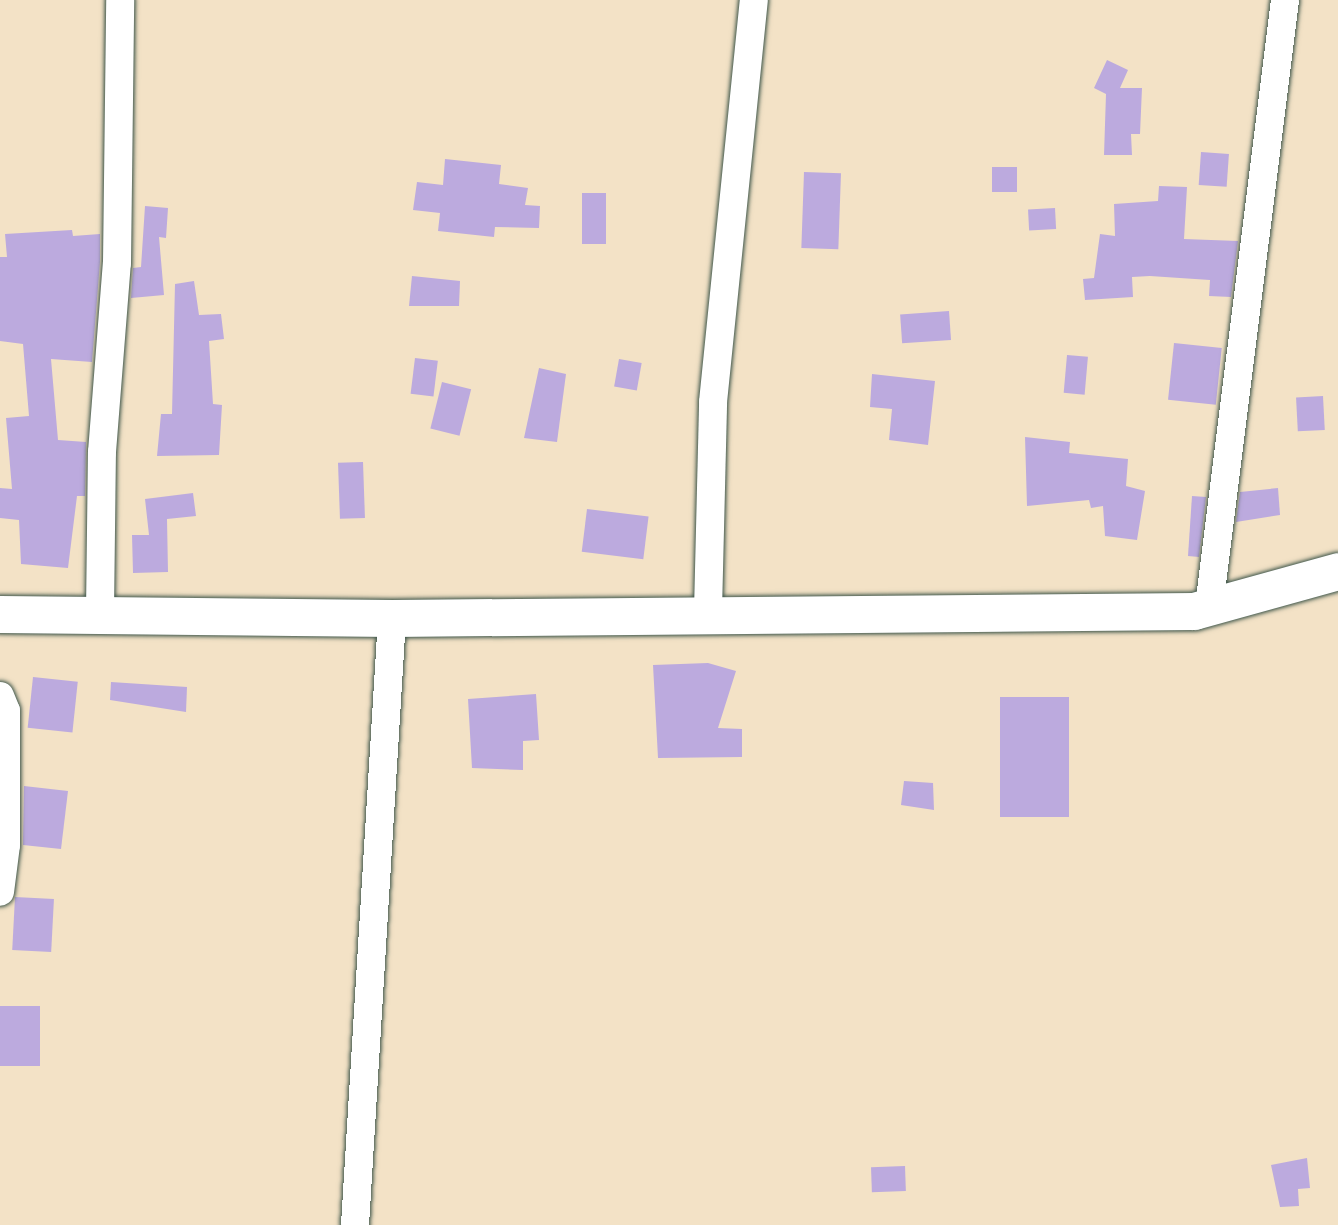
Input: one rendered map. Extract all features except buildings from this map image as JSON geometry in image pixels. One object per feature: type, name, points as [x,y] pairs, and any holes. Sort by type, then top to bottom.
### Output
[{"type":"main road","points":[[0,614],[100,612],[392,618],[708,611],[1209,607],[1338,570]]},
{"type":"street","points":[[100,612],[102,452],[117,263],[120,0]]},
{"type":"street","points":[[708,611],[713,402],[754,0]]},
{"type":"street","points":[[1209,607],[1285,0]]},
{"type":"street","points":[[355,1225],[392,618]]},
{"type":"street","points":[[0,696],[6,711],[6,845],[0,892]]}]
